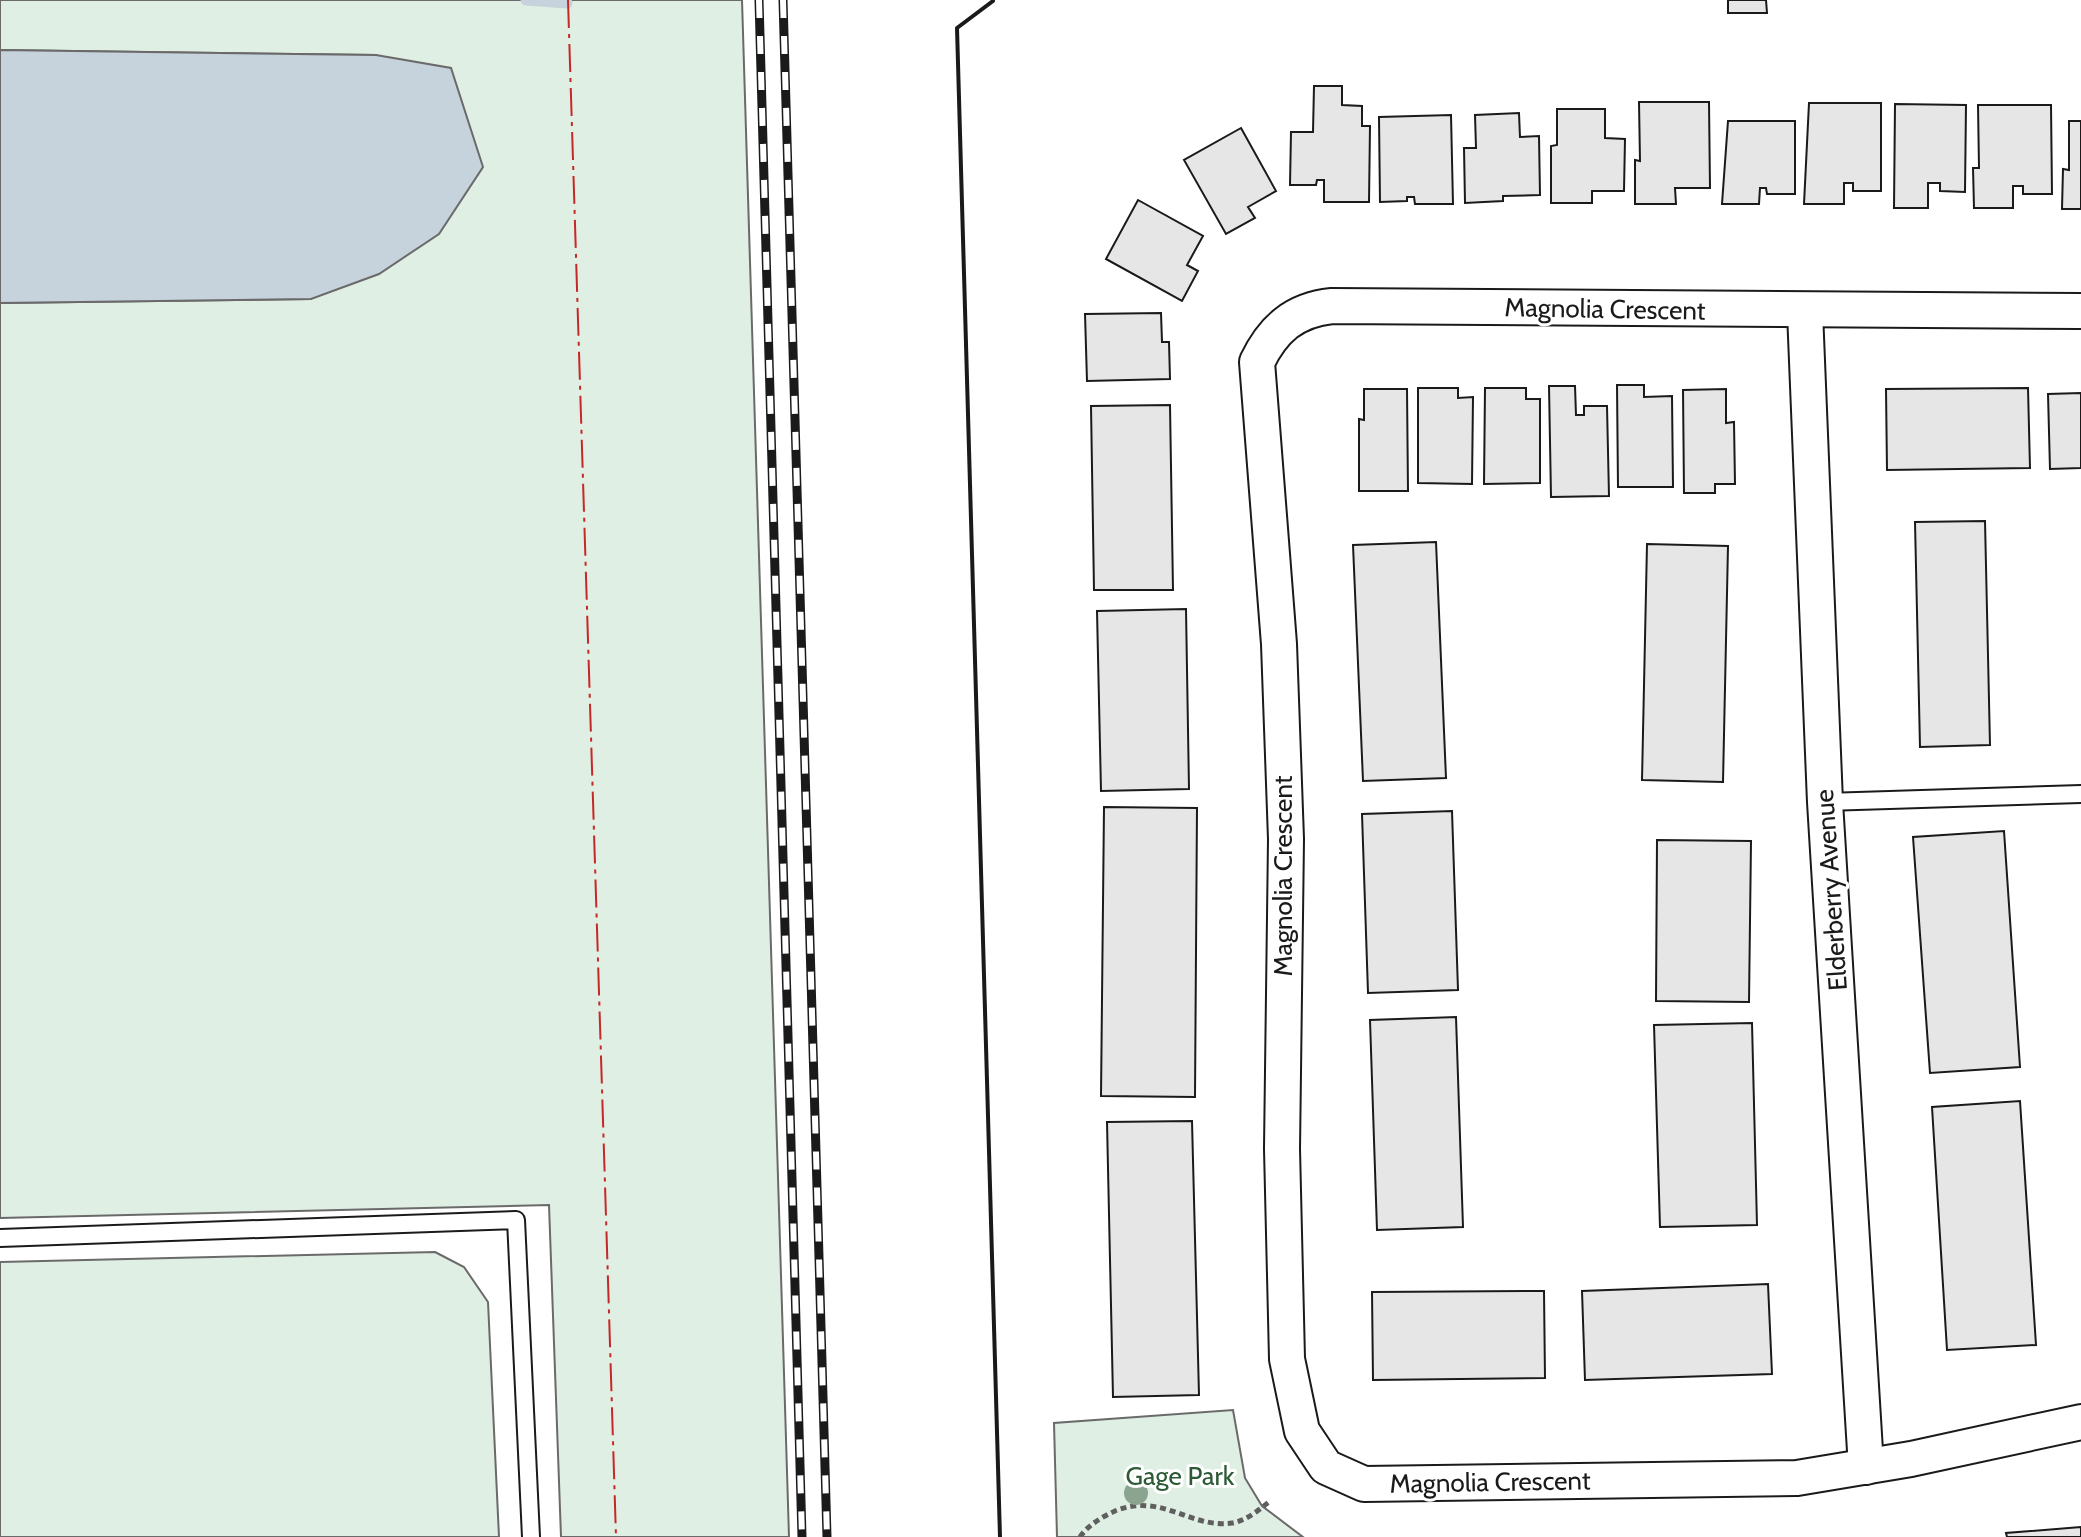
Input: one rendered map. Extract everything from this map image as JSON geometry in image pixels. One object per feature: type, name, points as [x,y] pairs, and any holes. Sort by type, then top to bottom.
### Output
[{"type":"street","name":"Magnolia Crescent","points":[[2081,311],[1805,312],[1332,306],[1309,308],[1269,337],[1257,362],[1279,644],[1285,824],[1282,1149],[1287,1359],[1302,1431],[1326,1467],[1364,1484],[1797,1478],[1866,1467],[2081,1422]]},
{"type":"street","name":"Elderberry Avenue","points":[[1805,312],[1825,802],[1866,1467]]},
{"type":"lane","points":[[1825,802],[2081,794]]},
{"type":"lane","points":[[0,1238],[516,1220],[531,1537]]},
{"type":"path","points":[[1080,1537],[1103,1517],[1127,1507],[1155,1505],[1218,1524],[1236,1523],[1270,1501]]},
{"type":"green space","points":[[0,0],[742,0],[789,1537],[561,1537],[549,1205],[0,1218],[0,303],[311,299],[376,55],[0,50]]},
{"type":"green space","points":[[435,1252],[464,1267],[488,1302],[499,1537],[0,1537],[0,1262]]},
{"type":"green space","name":"Gage Park","points":[[1233,1410],[1245,1478],[1262,1506],[1303,1537],[1057,1537],[1054,1423]]},
{"type":"shaded area","points":[[0,50],[376,55],[451,68],[483,167],[439,234],[379,274],[311,299],[0,303]]},
{"type":"building","points":[[1728,0],[1766,0],[1767,13],[1728,13]]},
{"type":"building","points":[[1314,86],[1342,86],[1342,105],[1362,106],[1362,126],[1370,126],[1369,202],[1324,202],[1324,180],[1317,180],[1316,185],[1290,185],[1291,132],[1313,132]]},
{"type":"building","points":[[1639,102],[1709,102],[1710,188],[1675,188],[1676,204],[1635,204],[1635,160],[1640,161]]},
{"type":"building","points":[[1809,103],[1881,103],[1881,191],[1853,191],[1853,183],[1844,183],[1844,204],[1804,204]]},
{"type":"building","points":[[1895,104],[1966,105],[1965,192],[1940,191],[1940,183],[1928,183],[1928,208],[1894,208]]},
{"type":"building","points":[[1978,105],[2051,105],[2052,194],[2023,194],[2023,186],[2013,186],[2013,208],[1974,208],[1973,168],[1979,168]]},
{"type":"building","points":[[1557,109],[1605,109],[1605,138],[1625,139],[1624,191],[1592,191],[1592,203],[1551,203],[1551,146],[1557,145]]},
{"type":"building","points":[[1519,113],[1520,137],[1539,136],[1540,195],[1503,196],[1503,201],[1465,203],[1464,148],[1476,148],[1475,115]]},
{"type":"building","points":[[1451,115],[1453,204],[1415,204],[1414,197],[1407,197],[1407,201],[1380,202],[1379,117]]},
{"type":"building","points":[[1728,121],[1795,121],[1795,194],[1767,194],[1766,188],[1760,188],[1759,204],[1722,204]]},
{"type":"building","points":[[2069,121],[2081,121],[2081,209],[2062,209],[2063,169],[2069,170]]},
{"type":"building","points":[[1241,128],[1276,191],[1248,207],[1255,218],[1226,234],[1184,160]]},
{"type":"building","points":[[1138,200],[1203,236],[1187,265],[1198,271],[1182,301],[1106,259]]},
{"type":"building","points":[[1161,313],[1162,342],[1169,342],[1170,379],[1087,381],[1085,314]]},
{"type":"building","points":[[1617,385],[1644,385],[1644,397],[1672,396],[1673,487],[1618,487]]},
{"type":"building","points":[[1549,386],[1575,386],[1576,415],[1584,415],[1584,406],[1607,406],[1609,496],[1551,497]]},
{"type":"building","points":[[1418,388],[1458,388],[1458,398],[1473,397],[1472,484],[1418,483]]},
{"type":"building","points":[[1485,388],[1526,388],[1526,399],[1540,399],[1540,483],[1484,484]]},
{"type":"building","points":[[2028,388],[2030,468],[1887,470],[1886,389]]},
{"type":"building","points":[[1364,389],[1407,389],[1408,491],[1359,491],[1359,419],[1364,420]]},
{"type":"building","points":[[1726,389],[1726,423],[1734,422],[1735,484],[1715,484],[1715,493],[1684,493],[1683,390]]},
{"type":"building","points":[[2081,393],[2081,468],[2050,469],[2048,394]]},
{"type":"building","points":[[1170,405],[1173,590],[1094,590],[1091,406]]},
{"type":"building","points":[[1985,521],[1990,745],[1920,747],[1915,522]]},
{"type":"building","points":[[1436,542],[1446,778],[1363,781],[1353,545]]},
{"type":"building","points":[[1647,544],[1728,546],[1723,782],[1642,780]]},
{"type":"building","points":[[1186,609],[1189,789],[1101,791],[1097,611]]},
{"type":"building","points":[[1104,807],[1197,808],[1195,1097],[1101,1096]]},
{"type":"building","points":[[1452,811],[1458,990],[1368,993],[1362,814]]},
{"type":"building","points":[[2004,831],[2020,1067],[1930,1073],[1913,837]]},
{"type":"building","points":[[1657,840],[1751,841],[1749,1002],[1656,1001]]},
{"type":"building","points":[[1456,1017],[1463,1227],[1377,1230],[1370,1020]]},
{"type":"building","points":[[1752,1023],[1757,1225],[1660,1227],[1654,1025]]},
{"type":"building","points":[[2020,1101],[2036,1345],[1947,1350],[1932,1107]]},
{"type":"building","points":[[1192,1121],[1199,1395],[1113,1397],[1107,1122]]},
{"type":"building","points":[[1768,1284],[1772,1374],[1585,1380],[1582,1291]]},
{"type":"building","points":[[1544,1291],[1545,1378],[1373,1380],[1372,1292]]},
{"type":"building","points":[[2081,1527],[2081,1537],[2007,1537],[2006,1533]]},
{"type":"waterway","points":[[526,0],[567,3]]},
{"type":"railway","points":[[759,0],[802,1537]]},
{"type":"railway","points":[[783,0],[827,1537]]},
{"type":"wall","points":[[993,1],[957,28],[1000,1537]]},
{"type":"power","points":[[568,0],[616,1537]]}]
